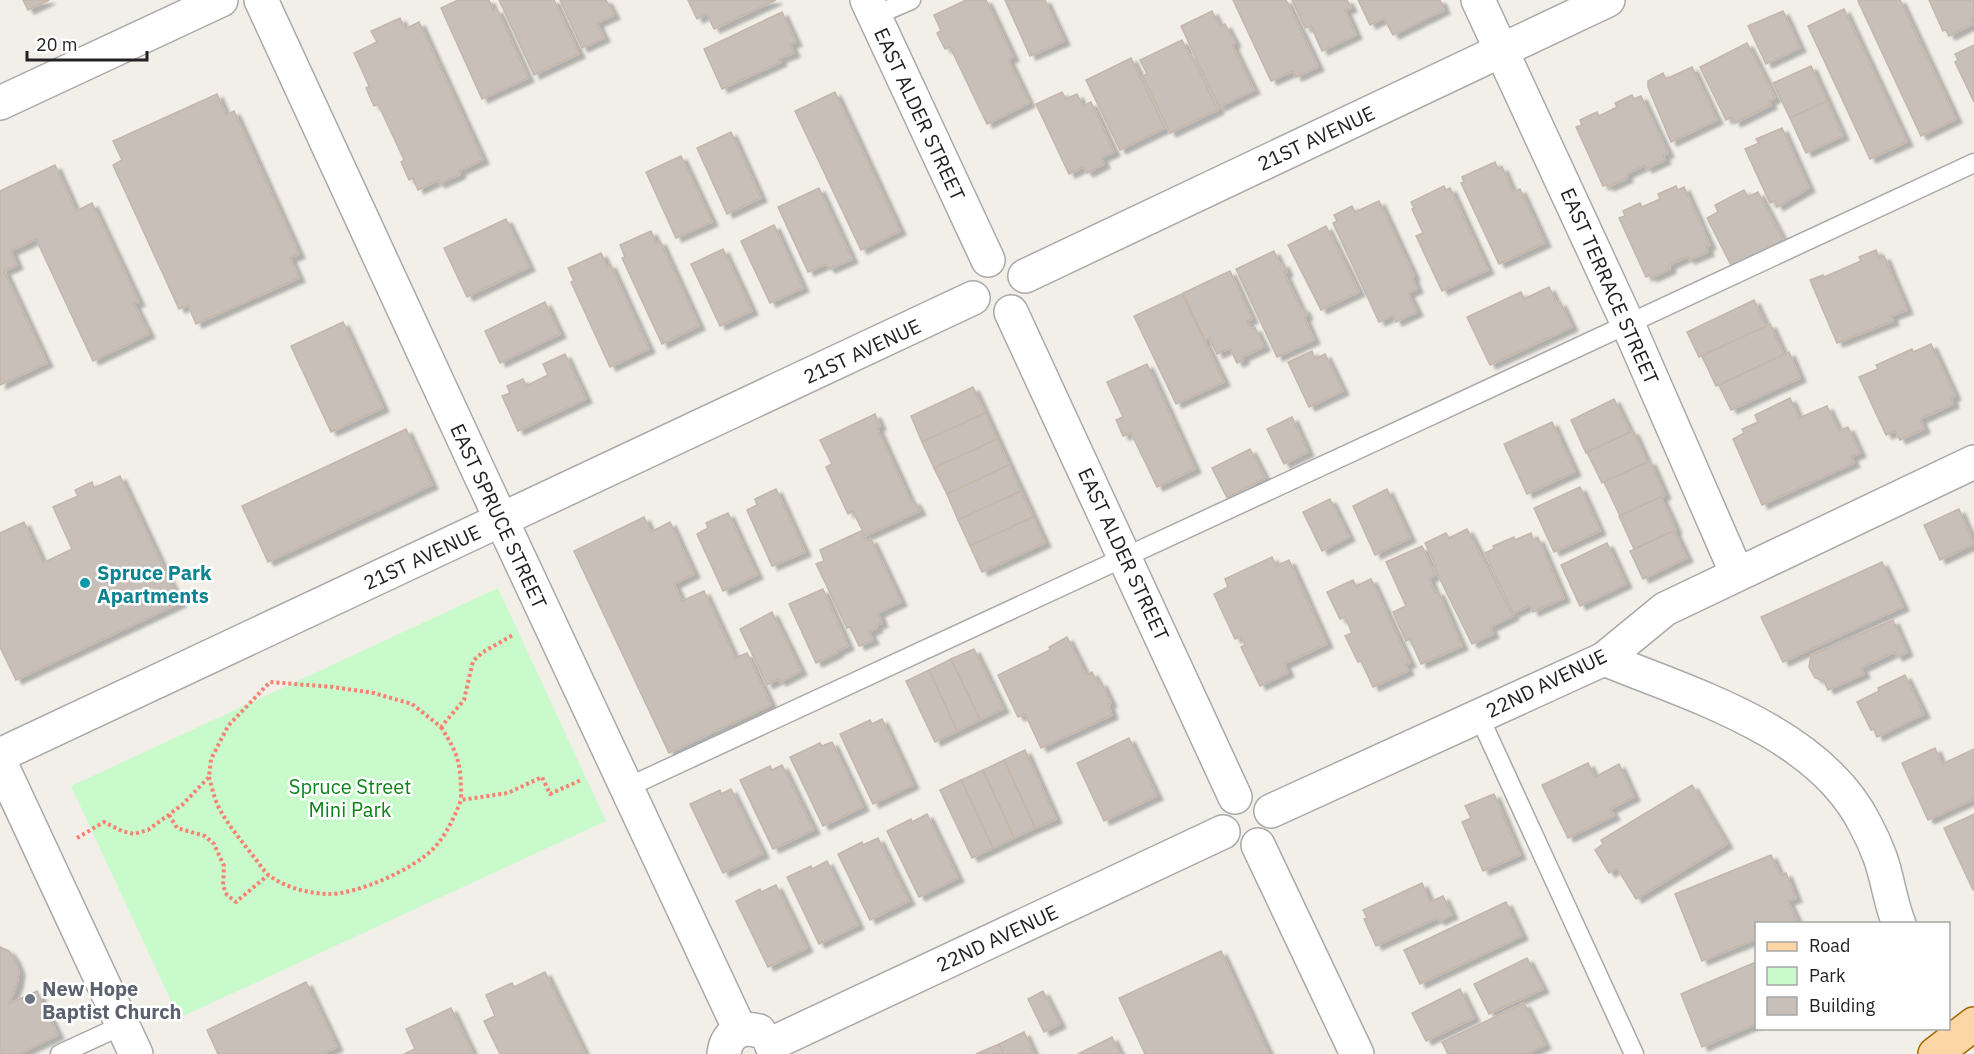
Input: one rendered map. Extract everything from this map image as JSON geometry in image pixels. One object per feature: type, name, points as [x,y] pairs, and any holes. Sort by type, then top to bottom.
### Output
[{"type":"street","points":[[0,103],[221,0]]},
{"type":"street","name":"EAST SPRUCE STREET","points":[[261,0],[501,520],[628,787],[732,1042]]},
{"type":"street","name":"EAST TERRACE STREET","points":[[1478,0],[1627,322],[1737,574]]},
{"type":"street","name":"21ST AVENUE","points":[[1025,276],[1608,0]]},
{"type":"street","name":"EAST ALDER STREET","points":[[870,8],[988,260]]},
{"type":"street","points":[[1000,258],[1009,260],[1018,265],[1025,276],[1027,282],[1023,301],[1011,312],[999,315],[989,313],[981,309],[973,298],[970,285],[972,276],[976,268],[988,260],[1000,258]]},
{"type":"street","name":"21ST AVENUE","points":[[0,754],[973,298]]},
{"type":"street","name":"EAST ALDER STREET","points":[[1011,312],[1235,797]]},
{"type":"street","name":"22ND AVENUE","points":[[1270,810],[1604,658],[1665,609],[1974,462]]},
{"type":"street","points":[[1604,658],[1773,731],[1823,769],[1850,798],[1865,823],[1880,858],[1898,922]]},
{"type":"street","points":[[0,762],[129,1040]]},
{"type":"street","points":[[1248,794],[1257,796],[1265,801],[1270,810],[1273,826],[1269,835],[1258,845],[1246,848],[1238,846],[1231,842],[1223,832],[1220,820],[1222,811],[1226,804],[1235,797],[1248,794]]},
{"type":"street","name":"22ND AVENUE","points":[[772,1049],[1223,832]]},
{"type":"street","points":[[1258,845],[1357,1054]]},
{"type":"street","points":[[732,1042],[750,1028],[765,1035],[772,1049]]},
{"type":"lane","points":[[870,8],[911,0]]},
{"type":"lane","points":[[628,787],[1126,558],[1627,322],[1974,162]]},
{"type":"lane","points":[[1479,716],[1634,1054]]},
{"type":"lane","points":[[60,1054],[129,1040]]},
{"type":"path","points":[[441,727],[464,700],[473,661],[483,652],[513,635]]},
{"type":"path","points":[[270,682],[333,687],[374,693],[412,704],[441,727],[454,748],[461,770],[461,800],[451,825],[433,849],[382,881],[344,892],[328,894],[298,890],[268,875],[227,821],[218,806],[209,777],[211,759],[228,726],[270,682]]},
{"type":"path","points":[[78,838],[104,822],[134,834],[148,830],[182,806],[209,777]]},
{"type":"path","points":[[461,800],[508,794],[542,777],[550,794],[580,780]]},
{"type":"path","points":[[169,816],[177,828],[205,836],[214,844],[224,866],[223,886],[227,895],[236,902],[268,875]]},
{"type":"green space","name":"Spruce Street Mini Park","points":[[498,588],[606,821],[179,1018],[71,786]]},
{"type":"building","points":[[23,0],[49,0],[28,10]]},
{"type":"building","points":[[458,0],[489,0],[493,11],[497,9],[528,78],[482,99],[441,8]]},
{"type":"building","points":[[499,0],[554,0],[579,54],[534,75]]},
{"type":"building","points":[[560,0],[606,0],[614,15],[597,23],[604,38],[582,48]]},
{"type":"building","points":[[688,0],[776,0],[714,29],[707,14],[697,19]]},
{"type":"building","points":[[966,0],[986,0],[1013,57],[1008,59],[1029,103],[987,124],[950,47],[945,49],[937,33],[941,31],[934,15]]},
{"type":"building","points":[[1005,0],[1045,0],[1064,41],[1030,56]]},
{"type":"building","points":[[1233,0],[1286,0],[1318,67],[1296,77],[1293,71],[1271,81]]},
{"type":"building","points":[[1292,0],[1347,0],[1351,8],[1345,10],[1356,35],[1322,51],[1311,26],[1305,28]]},
{"type":"building","points":[[1358,0],[1440,0],[1444,10],[1393,35],[1384,18],[1370,25]]},
{"type":"building","points":[[1900,0],[1956,119],[1921,136],[1858,1]]},
{"type":"building","points":[[1929,0],[1974,0],[1974,18],[1971,19],[1973,24],[1949,36],[1946,30],[1943,31]]},
{"type":"building","points":[[1844,9],[1907,142],[1870,159],[1808,26]]},
{"type":"building","points":[[1212,11],[1220,27],[1225,24],[1235,43],[1232,45],[1254,90],[1219,107],[1181,26]]},
{"type":"building","points":[[1783,11],[1800,48],[1766,64],[1748,26]]},
{"type":"building","points":[[782,12],[796,42],[790,44],[794,53],[779,59],[781,62],[722,89],[704,49]]},
{"type":"building","points":[[400,18],[405,29],[419,22],[483,160],[459,171],[460,174],[439,184],[438,180],[418,190],[413,178],[409,180],[401,162],[404,160],[378,104],[374,106],[366,88],[369,86],[354,53],[377,42],[371,31]]},
{"type":"building","points":[[1182,40],[1218,110],[1170,133],[1143,76],[1147,74],[1140,60]]},
{"type":"building","points":[[1747,43],[1775,98],[1769,101],[1771,105],[1735,123],[1732,117],[1726,120],[1700,67]]},
{"type":"building","points":[[1974,45],[1974,102],[1955,62],[1958,60],[1955,54]]},
{"type":"building","points":[[1131,58],[1165,128],[1120,150],[1086,80]]},
{"type":"building","points":[[1811,66],[1827,101],[1790,118],[1773,83]]},
{"type":"building","points":[[1692,67],[1717,120],[1671,142],[1648,87],[1648,81],[1663,73],[1666,79]]},
{"type":"building","points":[[835,92],[900,231],[861,250],[795,111]]},
{"type":"building","points":[[1062,92],[1066,99],[1077,94],[1083,106],[1091,102],[1114,152],[1101,158],[1104,164],[1087,173],[1083,167],[1069,174],[1036,104]]},
{"type":"building","points":[[217,94],[226,115],[234,111],[299,254],[290,258],[299,278],[196,324],[188,305],[179,309],[113,165],[122,160],[113,141]]},
{"type":"building","points":[[1632,95],[1634,99],[1641,96],[1668,153],[1663,156],[1665,160],[1646,169],[1645,165],[1626,174],[1627,178],[1608,187],[1607,184],[1603,186],[1576,127],[1582,125],[1580,120],[1597,112],[1599,116],[1617,107],[1615,103]]},
{"type":"building","points":[[1827,101],[1843,136],[1806,153],[1790,118]]},
{"type":"building","points":[[1782,128],[1809,188],[1777,207],[1775,201],[1770,203],[1745,149],[1759,143],[1756,139]]},
{"type":"building","points":[[731,132],[761,198],[727,214],[697,148]]},
{"type":"building","points":[[681,156],[712,222],[676,238],[646,172]]},
{"type":"building","points":[[1495,162],[1498,169],[1502,167],[1513,192],[1520,189],[1545,243],[1499,264],[1461,183],[1464,182],[1462,177]]},
{"type":"building","points":[[55,165],[76,211],[92,203],[139,302],[134,304],[149,334],[93,361],[36,239],[11,251],[17,265],[4,271],[47,363],[0,385],[0,191]]},
{"type":"building","points":[[1444,186],[1446,190],[1450,188],[1488,270],[1442,291],[1416,236],[1423,233],[1411,202]]},
{"type":"building","points":[[1676,186],[1678,190],[1684,187],[1710,245],[1706,247],[1708,252],[1689,260],[1688,256],[1669,265],[1670,269],[1651,278],[1650,275],[1646,277],[1619,218],[1625,216],[1623,211],[1640,203],[1642,207],[1660,199],[1658,194]]},
{"type":"building","points":[[819,188],[852,259],[829,269],[826,264],[808,272],[778,207]]},
{"type":"building","points":[[1744,190],[1748,197],[1758,192],[1783,240],[1732,267],[1707,218],[1718,212],[1715,205]]},
{"type":"building","points":[[1379,201],[1414,276],[1412,277],[1417,289],[1408,293],[1417,312],[1396,322],[1393,315],[1379,322],[1333,223],[1337,221],[1334,215],[1352,206],[1355,212]]},
{"type":"building","points":[[506,219],[529,267],[467,297],[444,248]]},
{"type":"building","points":[[774,225],[803,288],[770,303],[741,241]]},
{"type":"building","points":[[1326,226],[1359,292],[1321,310],[1288,245]]},
{"type":"building","points":[[651,231],[656,243],[660,241],[699,326],[662,344],[622,258],[625,257],[620,245]]},
{"type":"building","points":[[723,249],[752,311],[720,326],[691,264]]},
{"type":"building","points":[[1876,250],[1879,258],[1884,256],[1907,310],[1891,316],[1893,321],[1837,343],[1810,280],[1823,275],[1824,277],[1861,261],[1859,257]]},
{"type":"building","points":[[1274,251],[1280,265],[1283,263],[1287,272],[1284,273],[1301,309],[1303,308],[1307,315],[1304,317],[1314,340],[1277,357],[1236,269]]},
{"type":"building","points":[[601,253],[607,266],[610,264],[649,349],[610,367],[571,282],[574,281],[568,268]]},
{"type":"building","points":[[1230,271],[1252,319],[1247,321],[1251,329],[1255,328],[1264,347],[1242,357],[1243,360],[1237,363],[1230,348],[1217,354],[1209,338],[1205,340],[1183,293]]},
{"type":"building","points":[[1549,287],[1557,304],[1560,302],[1572,327],[1490,365],[1467,317],[1521,292],[1524,299]]},
{"type":"building","points":[[1182,294],[1224,382],[1176,404],[1134,316]]},
{"type":"building","points":[[1754,300],[1766,326],[1699,357],[1687,332]]},
{"type":"building","points":[[545,302],[560,334],[500,363],[485,331]]},
{"type":"building","points":[[343,322],[383,408],[331,432],[291,346]]},
{"type":"building","points":[[1770,324],[1784,355],[1716,386],[1702,356]]},
{"type":"building","points":[[1931,344],[1955,396],[1951,398],[1953,404],[1920,419],[1924,429],[1900,440],[1895,431],[1886,435],[1859,377],[1878,369],[1876,365],[1912,349],[1913,352]]},
{"type":"building","points":[[1312,351],[1315,359],[1325,354],[1343,391],[1309,407],[1288,362]]},
{"type":"building","points":[[1789,352],[1800,378],[1731,410],[1719,385]]},
{"type":"building","points":[[565,354],[586,399],[518,431],[502,396],[510,393],[507,386],[523,379],[526,386],[548,375],[543,364]]},
{"type":"building","points":[[1147,364],[1195,469],[1157,487],[1131,433],[1123,436],[1116,420],[1123,417],[1107,382]]},
{"type":"building","points":[[973,387],[985,413],[922,442],[911,416]]},
{"type":"building","points":[[1790,398],[1799,418],[1827,406],[1839,431],[1848,427],[1860,453],[1851,457],[1854,463],[1762,505],[1733,439],[1744,433],[1742,429],[1758,422],[1755,415]]},
{"type":"building","points":[[1614,399],[1630,432],[1586,453],[1571,420]]},
{"type":"building","points":[[985,413],[997,439],[934,468],[922,442]]},
{"type":"building","points":[[875,414],[880,426],[877,428],[911,502],[914,501],[920,511],[865,536],[853,511],[848,514],[826,467],[832,464],[820,440]]},
{"type":"building","points":[[1292,417],[1308,452],[1284,464],[1267,429]]},
{"type":"building","points":[[1552,422],[1575,472],[1527,494],[1504,444]]},
{"type":"building","points":[[406,429],[432,485],[268,562],[242,506]]},
{"type":"building","points":[[1633,431],[1647,462],[1602,483],[1587,452]]},
{"type":"building","points":[[997,439],[1009,465],[947,494],[934,468]]},
{"type":"building","points":[[1250,449],[1265,478],[1227,498],[1212,468]]},
{"type":"building","points":[[1650,461],[1665,495],[1620,516],[1604,482]]},
{"type":"building","points":[[1009,465],[1021,491],[958,520],[947,494]]},
{"type":"building","name":"Spruce Park Apartments","points":[[120,476],[180,603],[16,680],[0,647],[0,533],[24,522],[43,563],[72,549],[53,507],[78,496],[75,490],[92,482],[94,488]]},
{"type":"building","points":[[1580,487],[1600,531],[1554,552],[1534,508]]},
{"type":"building","points":[[776,489],[805,552],[772,566],[747,510],[757,505],[755,499]]},
{"type":"building","points":[[1387,489],[1410,538],[1375,555],[1353,506]]},
{"type":"building","points":[[1021,491],[1033,517],[970,546],[958,520]]},
{"type":"building","points":[[1661,497],[1676,530],[1634,549],[1619,516]]},
{"type":"building","points":[[1330,499],[1349,537],[1322,551],[1303,512]]},
{"type":"building","points":[[1959,509],[1974,544],[1940,560],[1924,525]]},
{"type":"building","points":[[728,513],[757,575],[723,591],[697,534],[708,528],[706,523]]},
{"type":"building","points":[[644,517],[651,532],[670,522],[694,574],[674,584],[682,601],[704,591],[735,658],[747,653],[771,705],[669,753],[574,551]]},
{"type":"building","points":[[1033,517],[1045,543],[982,572],[970,546]]},
{"type":"building","points":[[1467,529],[1513,616],[1490,627],[1493,634],[1472,644],[1434,567],[1436,566],[1425,543],[1446,533],[1449,538]]},
{"type":"building","points":[[861,531],[866,541],[871,539],[901,602],[878,613],[882,623],[869,632],[873,640],[859,646],[850,627],[847,628],[816,564],[824,561],[820,550]]},
{"type":"building","points":[[1674,531],[1687,558],[1643,579],[1630,551]]},
{"type":"building","points":[[1531,533],[1533,540],[1538,538],[1564,598],[1533,612],[1530,605],[1513,613],[1485,553],[1494,549],[1493,546]]},
{"type":"building","points":[[1607,543],[1626,584],[1580,606],[1561,565]]},
{"type":"building","points":[[1422,546],[1435,575],[1429,578],[1435,593],[1438,591],[1462,646],[1421,664],[1410,639],[1406,641],[1393,612],[1406,606],[1386,562]]},
{"type":"building","points":[[1272,557],[1276,566],[1289,560],[1327,644],[1284,664],[1288,673],[1260,686],[1241,647],[1245,645],[1241,636],[1235,639],[1214,594],[1228,587],[1225,579]]},
{"type":"building","points":[[1882,562],[1903,607],[1783,662],[1761,617]]},
{"type":"building","points":[[1371,579],[1410,663],[1405,665],[1408,671],[1373,687],[1361,661],[1358,662],[1345,636],[1352,633],[1345,617],[1340,619],[1327,592],[1353,580],[1356,586]]},
{"type":"building","points":[[823,589],[848,646],[816,663],[789,604]]},
{"type":"building","points":[[772,612],[801,671],[780,682],[778,679],[767,685],[740,629]]},
{"type":"building","points":[[1893,620],[1907,652],[1897,657],[1894,652],[1861,668],[1864,674],[1828,690],[1824,681],[1815,678],[1809,667],[1811,655]]},
{"type":"building","points":[[1067,637],[1086,675],[1092,672],[1098,684],[1101,682],[1111,703],[1108,704],[1112,715],[1041,748],[1025,714],[1018,717],[998,675],[1050,650],[1049,647]]},
{"type":"building","points":[[974,649],[1003,709],[980,720],[951,659]]},
{"type":"building","points":[[951,659],[980,720],[957,731],[929,670]]},
{"type":"building","points":[[929,670],[957,731],[935,742],[906,681]]},
{"type":"building","points":[[1905,675],[1924,714],[1877,737],[1857,702],[1879,691],[1878,688]]},
{"type":"building","points":[[882,719],[913,785],[873,804],[840,734],[870,720],[872,724]]},
{"type":"building","points":[[1129,738],[1157,796],[1104,821],[1077,763]]},
{"type":"building","points":[[832,742],[863,807],[823,826],[790,757],[820,743],[822,746]]},
{"type":"building","points":[[1935,748],[1942,764],[1974,749],[1974,799],[1928,820],[1902,763]]},
{"type":"building","points":[[1025,750],[1056,819],[1035,828],[1004,760]]},
{"type":"building","points":[[1004,760],[1035,828],[1014,838],[983,770]]},
{"type":"building","points":[[1588,763],[1595,777],[1619,764],[1634,797],[1610,809],[1614,816],[1568,838],[1542,785]]},
{"type":"building","points":[[782,765],[814,830],[773,849],[740,780],[770,766],[772,770]]},
{"type":"building","points":[[983,770],[1014,838],[993,848],[961,780]]},
{"type":"building","points":[[961,780],[993,848],[972,858],[940,790]]},
{"type":"building","points":[[1692,785],[1727,844],[1636,899],[1617,868],[1609,873],[1595,850],[1603,844],[1601,840]]},
{"type":"building","points":[[731,789],[763,854],[723,873],[690,804],[720,790],[721,794]]},
{"type":"building","points":[[1494,794],[1520,855],[1483,871],[1462,822],[1471,818],[1465,806]]},
{"type":"building","points":[[927,814],[958,878],[919,897],[887,831]]},
{"type":"building","points":[[1974,814],[1974,889],[1973,890],[1944,828]]},
{"type":"building","points":[[878,838],[909,901],[870,920],[838,854],[862,842],[863,845]]},
{"type":"building","points":[[1771,855],[1780,875],[1786,873],[1796,898],[1788,901],[1798,922],[1755,922],[1755,939],[1702,961],[1675,894]]},
{"type":"building","points":[[827,861],[858,925],[819,944],[787,877],[811,866],[812,869]]},
{"type":"building","points":[[1422,883],[1430,902],[1443,896],[1452,915],[1439,921],[1437,918],[1376,946],[1364,919],[1367,918],[1363,910]]},
{"type":"building","points":[[776,885],[807,948],[768,967],[736,901],[760,889],[761,892]]},
{"type":"building","points":[[1506,902],[1522,936],[1420,984],[1404,950]]},
{"type":"building","name":"New Hope Baptist Church","points":[[0,947],[9,951],[19,971],[17,984],[9,1004],[37,991],[58,1035],[19,1054],[0,1054]]},
{"type":"building","points":[[1221,951],[1269,1054],[1145,1054],[1119,998]]},
{"type":"building","points":[[1527,958],[1543,989],[1489,1014],[1474,984]]},
{"type":"building","points":[[1755,962],[1755,1024],[1702,1047],[1681,994]]},
{"type":"building","points":[[545,972],[585,1054],[500,1054],[484,1021],[495,1016],[486,995],[512,983],[514,987]]},
{"type":"building","points":[[306,982],[337,1047],[322,1054],[218,1054],[207,1030]]},
{"type":"building","points":[[1460,989],[1474,1018],[1426,1041],[1412,1013]]},
{"type":"building","points":[[1043,991],[1060,1024],[1044,1032],[1028,999]]},
{"type":"building","points":[[1524,1003],[1545,1045],[1527,1054],[1448,1054],[1442,1042]]},
{"type":"building","points":[[451,1008],[473,1054],[404,1054],[415,1049],[406,1029]]},
{"type":"building","points":[[1024,1032],[1034,1054],[1003,1054],[999,1044]]},
{"type":"building","points":[[1112,1037],[1120,1054],[1078,1054]]},
{"type":"building","points":[[999,1044],[1003,1054],[976,1054]]},
{"type":"place","name":"Spruce Park Apartments","points":[[85,583]]},
{"type":"place","name":"New Hope Baptist Church","points":[[30,999]]}]
